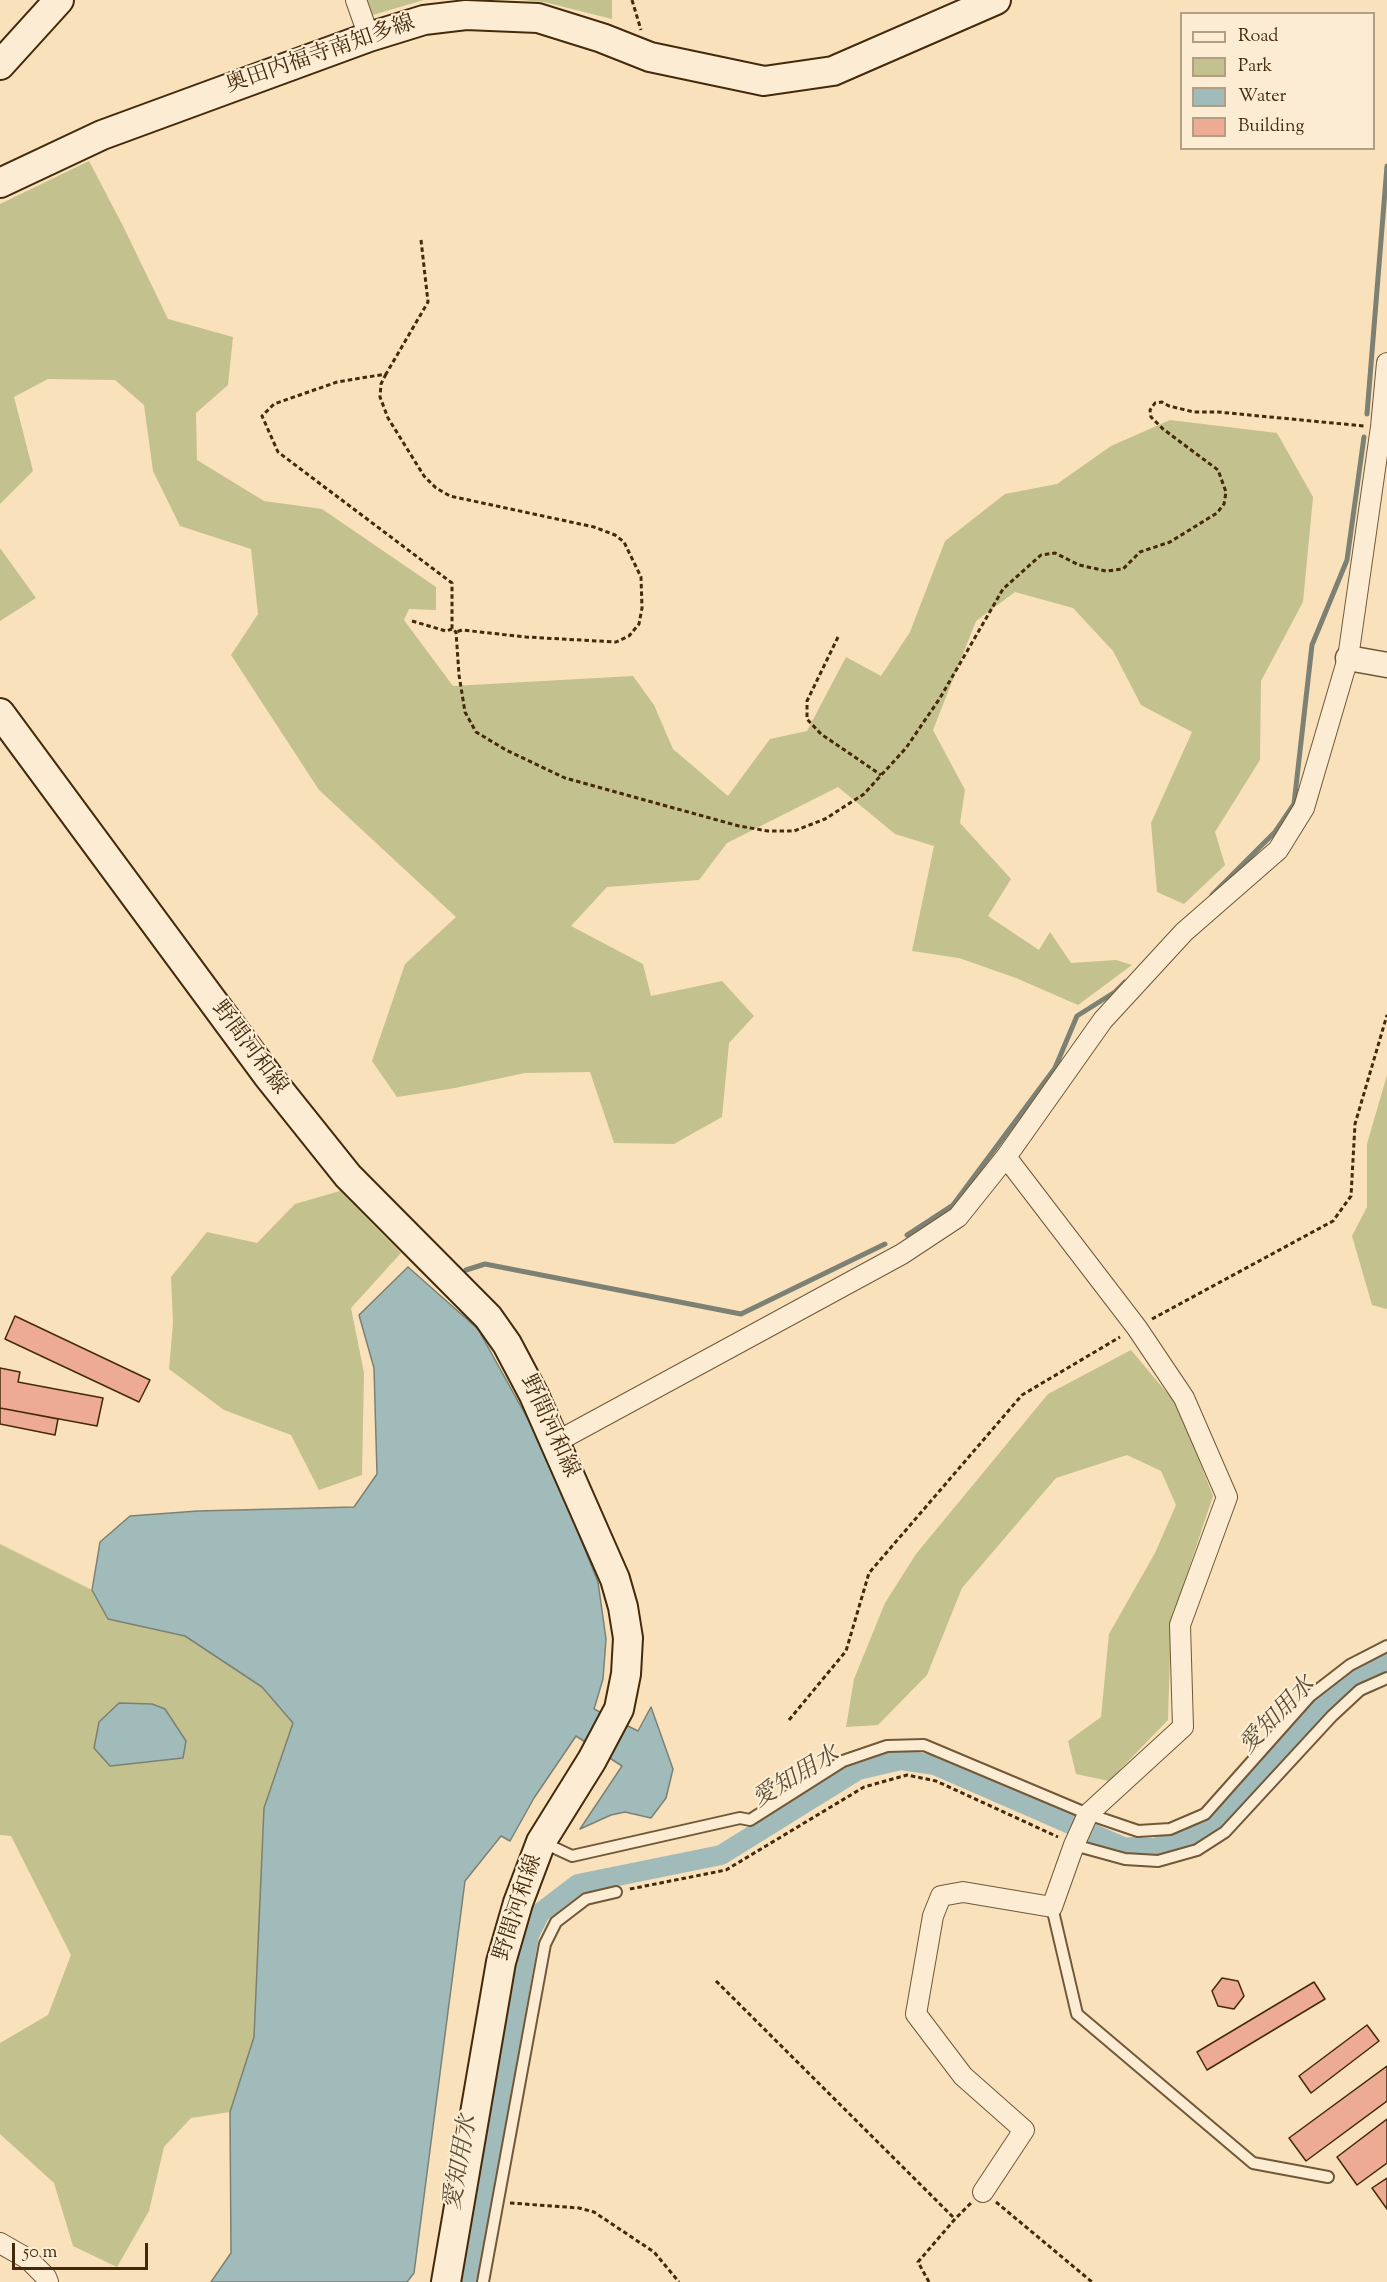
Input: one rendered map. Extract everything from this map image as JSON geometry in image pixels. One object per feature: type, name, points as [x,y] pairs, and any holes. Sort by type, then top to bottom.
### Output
[{"type":"main road","points":[[0,65],[59,0]]},
{"type":"main road","name":"奥田内福寺南知多線","points":[[0,183],[102,135],[369,37],[424,20],[466,15],[538,18],[602,38],[650,57],[764,81],[833,71],[996,0]]},
{"type":"main road","name":"野間河和線","points":[[0,713],[268,1076],[348,1176],[488,1317],[507,1344],[556,1442],[615,1580],[623,1607],[628,1638],[626,1674],[619,1709],[541,1842],[518,1903],[501,1962],[446,2282]]},
{"type":"street","points":[[356,0],[369,37]]},
{"type":"street","points":[[556,1442],[902,1254],[958,1217],[1006,1157],[1102,1020],[1184,932],[1278,850],[1304,808],[1348,658],[1381,427],[1387,363]]},
{"type":"street","points":[[1348,658],[1387,665]]},
{"type":"street","points":[[983,2192],[1024,2130],[963,2076],[916,2014],[933,1916],[941,1896],[963,1892],[1052,1907],[1074,1845],[1088,1814],[1183,1727],[1180,1625],[1227,1497],[1184,1398],[1137,1328],[1006,1157]]},
{"type":"street","points":[[0,2243],[28,2259],[48,2282]]},
{"type":"lane","points":[[541,1842],[572,1856],[740,1818],[750,1820],[843,1761],[887,1746],[924,1745],[1088,1814],[1138,1831],[1170,1829],[1205,1814],[1310,1696],[1350,1665],[1387,1646]]},
{"type":"lane","points":[[1074,1845],[1125,1859],[1158,1861],[1197,1850],[1225,1832],[1332,1716],[1360,1690],[1387,1678]]},
{"type":"lane","points":[[483,2282],[545,1944],[556,1922],[586,1899],[616,1892]]},
{"type":"lane","points":[[1052,1907],[1077,2014],[1253,2163],[1328,2177]]},
{"type":"path","points":[[421,240],[428,302],[386,374],[381,384],[380,397],[388,418],[424,476],[436,488],[450,496],[594,527],[615,535],[624,542],[641,577],[642,608],[639,624],[629,636],[616,642],[537,638],[462,630],[456,632]]},
{"type":"path","points":[[386,374],[337,382],[274,404],[262,416],[278,452],[452,584],[452,629]]},
{"type":"path","points":[[452,629],[456,632],[459,675],[465,712],[476,732],[506,750],[565,778],[739,826],[794,831],[825,819],[864,794],[906,748],[940,698],[1003,589],[1041,555],[1055,553],[1078,565],[1106,571],[1123,569],[1140,552],[1170,542],[1217,513],[1224,504],[1226,492],[1218,470],[1163,429],[1151,417],[1150,410],[1155,403],[1162,402],[1194,412],[1218,412],[1381,427]]},
{"type":"path","points":[[412,621],[446,631],[452,629]]},
{"type":"path","points":[[838,637],[807,701],[807,719],[821,734],[881,775]]},
{"type":"path","points":[[789,1720],[846,1651],[868,1574],[1022,1395],[1137,1328],[1332,1221],[1351,1196],[1354,1124],[1387,1015]]},
{"type":"path","points":[[616,1892],[726,1870],[864,1787],[907,1775],[936,1781],[1074,1845]]},
{"type":"path","points":[[716,1981],[955,2219]]},
{"type":"path","points":[[929,2282],[918,2262],[955,2219],[983,2192],[1092,2282]]},
{"type":"path","points":[[498,2202],[579,2208],[594,2212],[654,2252],[679,2282]]},
{"type":"green space","points":[[363,0],[424,0],[369,16]]},
{"type":"green space","points":[[520,0],[612,0],[612,19],[544,2]]},
{"type":"green space","points":[[89,161],[168,319],[233,337],[228,385],[196,413],[197,460],[264,501],[322,509],[436,587],[436,610],[409,609],[404,620],[453,686],[633,676],[654,705],[673,749],[728,796],[770,739],[807,731],[846,657],[881,676],[910,632],[945,541],[1005,494],[1057,484],[1111,446],[1170,420],[1277,433],[1313,497],[1303,602],[1261,681],[1260,760],[1215,832],[1225,865],[1184,904],[1157,892],[1151,823],[1192,732],[1141,705],[1113,651],[1073,608],[1015,592],[976,621],[933,730],[965,790],[960,823],[1011,879],[988,916],[1039,950],[1050,932],[1071,963],[1116,960],[1132,965],[1078,1005],[1016,978],[959,958],[912,951],[934,846],[895,834],[838,787],[727,843],[699,880],[607,887],[571,926],[643,964],[651,996],[722,981],[754,1016],[729,1043],[722,1117],[674,1144],[614,1143],[590,1072],[525,1073],[455,1088],[397,1097],[372,1061],[405,964],[456,917],[319,790],[231,655],[258,614],[251,549],[180,526],[153,471],[144,405],[115,380],[48,379],[14,397],[33,471],[0,504],[0,204]]},
{"type":"green space","points":[[0,548],[36,598],[0,621]]},
{"type":"green space","points":[[1387,1075],[1387,1309],[1372,1305],[1352,1236],[1367,1207],[1367,1144]]},
{"type":"green space","points":[[340,1191],[401,1253],[351,1308],[364,1373],[362,1475],[319,1490],[291,1435],[224,1410],[169,1369],[173,1323],[171,1277],[207,1232],[257,1243],[295,1204]]},
{"type":"green space","points":[[1131,1350],[1178,1406],[1213,1496],[1171,1622],[1168,1720],[1109,1781],[1076,1774],[1068,1741],[1101,1717],[1109,1634],[1155,1553],[1176,1505],[1161,1471],[1127,1455],[1056,1478],[962,1588],[927,1675],[878,1725],[846,1727],[854,1679],[885,1603],[916,1554],[1048,1394]]},
{"type":"green space","points":[[0,1544],[92,1590],[108,1619],[185,1636],[262,1687],[293,1723],[264,1808],[254,2037],[230,2112],[191,2118],[164,2147],[149,2211],[117,2267],[73,2246],[54,2183],[0,2134],[0,2043],[48,2015],[71,1955],[11,1836],[0,1835]]},
{"type":"water","points":[[408,1267],[478,1329],[545,1450],[598,1582],[606,1639],[603,1679],[594,1709],[638,1731],[651,1707],[673,1769],[666,1798],[651,1818],[625,1812],[611,1815],[580,1829],[622,1766],[576,1736],[534,1798],[510,1841],[501,1836],[465,1881],[414,2273],[407,2282],[211,2282],[231,2253],[230,2112],[254,2037],[264,1808],[293,1723],[262,1687],[185,1636],[108,1619],[92,1590],[100,1542],[130,1516],[198,1511],[354,1507],[377,1474],[374,1368],[359,1315]]},
{"type":"water","points":[[119,1703],[152,1704],[165,1709],[186,1741],[183,1758],[110,1766],[94,1748],[99,1722]]},
{"type":"building","points":[[15,1316],[150,1380],[139,1402],[5,1339]]},
{"type":"building","points":[[0,1368],[20,1372],[18,1382],[103,1398],[97,1426],[0,1408]]},
{"type":"building","points":[[0,1408],[58,1419],[55,1435],[0,1424]]},
{"type":"building","points":[[1222,1978],[1238,1981],[1244,1996],[1234,2009],[1218,2006],[1212,1991]]},
{"type":"building","points":[[1314,1982],[1325,1999],[1207,2070],[1197,2052]]},
{"type":"building","points":[[1367,2025],[1379,2041],[1311,2093],[1299,2076]]},
{"type":"building","points":[[1387,2066],[1387,2101],[1306,2161],[1289,2138]]},
{"type":"building","points":[[1387,2119],[1387,2163],[1357,2185],[1337,2157]]},
{"type":"building","points":[[1387,2178],[1387,2209],[1372,2188]]},
{"type":"waterway","points":[[1367,414],[1387,166]]},
{"type":"waterway","points":[[1212,895],[1275,832],[1294,804],[1312,645],[1347,560],[1364,437]]},
{"type":"waterway","points":[[907,1235],[953,1205],[1055,1068],[1077,1016],[1115,992],[1125,982]]},
{"type":"waterway","points":[[466,1270],[485,1264],[741,1314],[885,1244]]},
{"type":"waterway","name":"愛知用水","points":[[468,2282],[529,1935],[540,1913],[578,1884],[721,1855],[858,1770],[901,1760],[935,1765],[1123,1847],[1155,1848],[1188,1837],[1215,1821],[1323,1705],[1354,1678],[1387,1662]]}]
